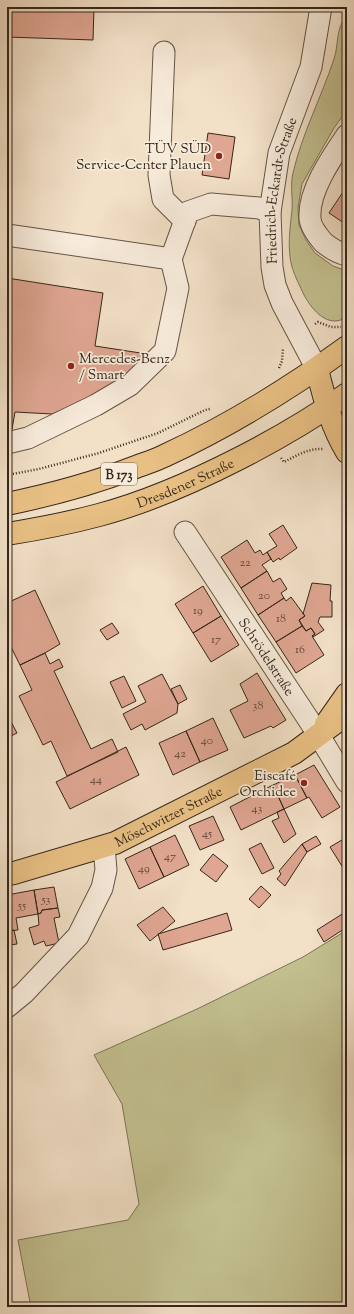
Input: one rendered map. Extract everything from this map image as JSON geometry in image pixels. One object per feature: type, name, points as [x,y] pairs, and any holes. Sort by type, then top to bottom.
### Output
[{"type":"main road","name":"B 173","points":[[7,504],[44,496],[102,480],[163,457],[225,425],[317,369],[347,347]]},
{"type":"main road","points":[[317,369],[341,402],[340,440],[347,452]]},
{"type":"main road","name":"Dresdener Straße","points":[[7,534],[51,526],[100,514],[150,498],[198,479],[265,445],[341,402]]},
{"type":"main road","name":"Möschwitzer Straße","points":[[318,734],[347,694]]},
{"type":"main road","name":"Möschwitzer Straße","points":[[7,874],[115,843],[294,752],[347,714]]},
{"type":"street","name":"Friedrich-Eckardt-Straße","points":[[317,369],[282,303],[275,285],[272,267],[270,212],[279,153],[311,66],[321,7]]},
{"type":"street","points":[[164,52],[159,175],[163,199],[185,221]]},
{"type":"street","points":[[347,135],[330,161],[311,199],[310,220],[319,237],[330,248],[347,255]]},
{"type":"street","points":[[7,443],[28,438],[96,405],[130,385],[165,351],[178,288],[171,259],[188,212],[211,204],[258,208],[270,212]]},
{"type":"street","points":[[7,235],[171,259]]},
{"type":"street","name":"Schrödelstraße","points":[[185,532],[318,734],[347,782]]},
{"type":"street","points":[[7,1007],[24,994],[78,936],[102,888],[106,870],[104,847]]},
{"type":"path","points":[[318,322],[331,327],[347,326]]},
{"type":"path","points":[[7,475],[39,469],[99,453],[158,433],[212,408]]},
{"type":"path","points":[[284,462],[307,450],[325,449]]},
{"type":"shaded area","points":[[347,16],[347,110],[334,128],[302,184],[298,208],[299,225],[306,240],[315,253],[333,266],[347,271],[347,318],[335,321],[325,318],[316,312],[304,295],[290,260],[289,238],[292,210],[293,173],[306,130],[336,54],[339,31]]},
{"type":"shaded area","points":[[347,930],[347,1307],[17,1307],[30,1302],[18,1240],[128,1220],[139,1204],[122,1104],[94,1055],[197,1009],[303,957]]},
{"type":"building","points":[[7,7],[94,7],[93,40],[7,37]]},
{"type":"building","name":"TÜV SÜD Service-Center Plauen","points":[[208,133],[235,137],[229,179],[202,175]]},
{"type":"building","points":[[347,186],[347,225],[329,213]]},
{"type":"building","name":"Mercedes-Benz / Smart","points":[[7,278],[103,293],[95,346],[147,354],[122,379],[92,398],[52,414],[15,412],[11,435],[7,435]]},
{"type":"building","points":[[283,525],[297,548],[280,560],[279,558],[273,562],[267,552],[277,546],[269,534]]},
{"type":"building","points":[[247,540],[255,553],[260,550],[263,555],[267,552],[271,559],[262,565],[267,571],[241,588],[221,557]]},
{"type":"building","points":[[267,571],[273,582],[280,578],[287,589],[281,593],[284,598],[258,615],[241,588]]},
{"type":"building","points":[[312,583],[331,585],[330,601],[332,601],[332,617],[320,617],[318,622],[324,630],[313,637],[312,636],[315,634],[311,628],[306,631],[299,620],[305,616],[303,614]]},
{"type":"building","points":[[203,586],[221,616],[193,633],[175,604]]},
{"type":"building","points":[[35,590],[60,644],[20,665],[7,639],[7,603]]},
{"type":"building","points":[[291,597],[305,616],[299,620],[302,626],[276,642],[258,615],[284,598],[286,601]]},
{"type":"building","points":[[221,616],[239,645],[211,662],[193,633]]},
{"type":"building","points":[[112,623],[119,633],[107,640],[100,630]]},
{"type":"building","points":[[302,626],[306,631],[311,628],[315,634],[312,636],[324,655],[296,673],[276,642]]},
{"type":"building","points":[[45,653],[50,664],[59,659],[63,667],[54,671],[91,749],[112,739],[118,752],[67,776],[51,741],[43,745],[19,696],[32,690],[20,665]]},
{"type":"building","points":[[257,673],[286,720],[273,728],[271,726],[244,738],[230,710],[248,701],[240,684]]},
{"type":"building","points":[[162,674],[178,704],[177,713],[145,730],[142,724],[131,730],[123,714],[146,702],[138,686]]},
{"type":"building","points":[[124,676],[136,701],[122,708],[110,682]]},
{"type":"building","points":[[180,685],[187,699],[178,704],[171,689]]},
{"type":"building","points":[[7,714],[17,733],[7,738]]},
{"type":"building","points":[[213,718],[228,750],[200,762],[186,731]]},
{"type":"building","points":[[186,731],[200,762],[173,775],[159,743]]},
{"type":"building","points":[[126,747],[139,775],[70,809],[56,782]]},
{"type":"building","points":[[314,765],[340,807],[322,818],[309,797],[307,798],[295,775]]},
{"type":"building","points":[[295,775],[307,798],[284,809],[273,785]]},
{"type":"building","points":[[273,785],[284,809],[241,830],[230,807]]},
{"type":"building","points":[[284,809],[296,834],[284,843],[272,821],[279,818],[277,812]]},
{"type":"building","points":[[213,816],[224,840],[200,850],[189,826]]},
{"type":"building","points":[[175,835],[189,865],[164,877],[150,847]]},
{"type":"building","points":[[316,836],[321,844],[307,852],[302,844]]},
{"type":"building","points":[[347,837],[347,870],[345,871],[330,847]]},
{"type":"building","points":[[261,843],[274,868],[262,874],[249,849]]},
{"type":"building","points":[[302,844],[307,852],[285,886],[277,879],[281,874],[279,871]]},
{"type":"building","points":[[150,847],[164,877],[139,889],[125,859]]},
{"type":"building","points":[[213,854],[228,866],[216,882],[200,870]]},
{"type":"building","points":[[261,886],[271,895],[259,908],[249,899]]},
{"type":"building","points":[[54,887],[58,908],[42,910],[41,913],[38,914],[34,890]]},
{"type":"building","points":[[34,890],[38,914],[16,918],[18,930],[7,931],[7,895]]},
{"type":"building","points":[[163,907],[175,921],[150,941],[137,925]]},
{"type":"building","points":[[58,908],[60,917],[54,918],[59,943],[46,946],[44,941],[34,945],[29,928],[39,925],[38,914],[41,913],[42,910]]},
{"type":"building","points":[[347,911],[347,927],[324,942],[317,930]]},
{"type":"building","points":[[227,913],[232,930],[163,950],[158,934]]},
{"type":"building","points":[[14,930],[17,944],[9,945],[7,931]]},
{"type":"place","name":"TÜV SÜD Service-Center Plauen","points":[[219,156]]},
{"type":"place","name":"Mercedes-Benz / Smart","points":[[71,366]]},
{"type":"place","name":"Eiscafé Orchidee","points":[[304,783]]}]
